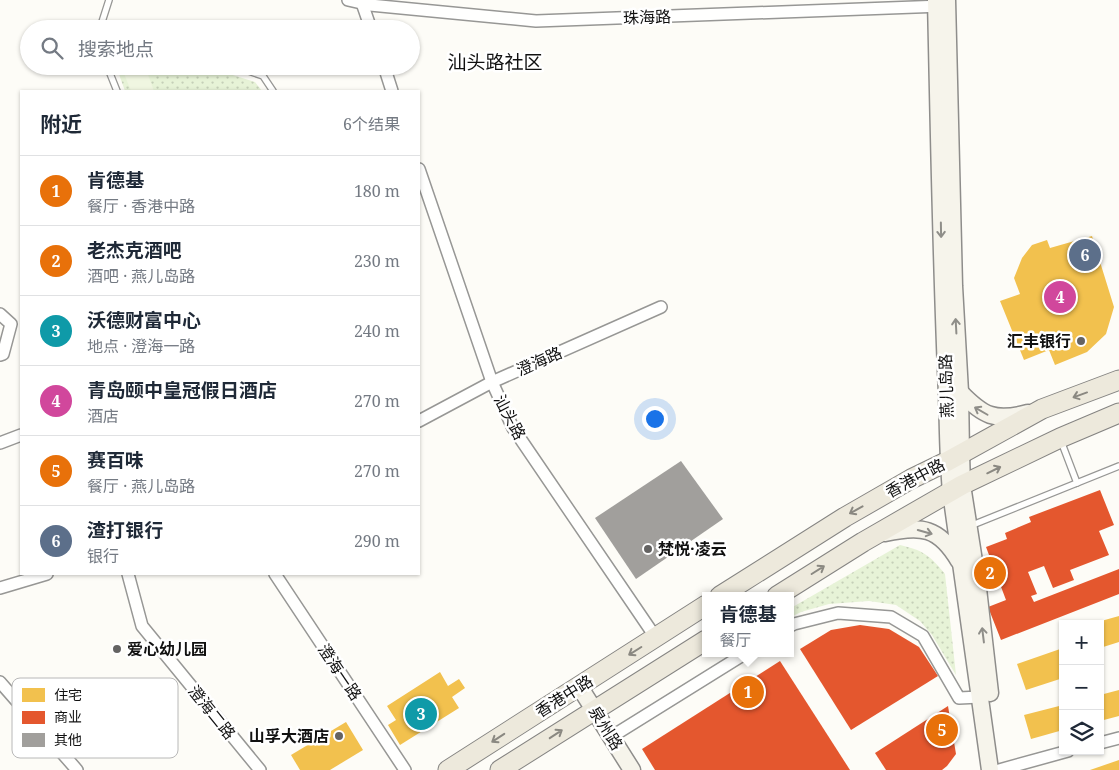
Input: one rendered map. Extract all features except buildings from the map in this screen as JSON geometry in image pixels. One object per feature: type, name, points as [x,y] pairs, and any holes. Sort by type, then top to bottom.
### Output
[{"type":"main road","name":"燕儿岛路","points":[[942,3],[960,392],[954,457]]},
{"type":"main road","name":"燕儿岛路","points":[[942,3],[942,288],[948,416],[954,457],[961,564],[980,697],[998,770]]},
{"type":"main road","name":"香港中路","points":[[726,592],[845,517],[911,479],[1042,409],[1119,380]]},
{"type":"main road","points":[[960,392],[974,406],[990,416],[1011,417],[1042,409]]},
{"type":"main road","name":"香港中路","points":[[783,592],[877,534],[956,489],[1060,438],[1119,413]]},
{"type":"main road","name":"燕儿岛路","points":[[956,489],[969,526],[998,770]]},
{"type":"main road","points":[[877,534],[906,528],[924,530],[942,538],[952,549],[961,564]]},
{"type":"main road","name":"香港中路","points":[[448,770],[702,608]]},
{"type":"main road","name":"香港中路","points":[[500,770],[702,642]]},
{"type":"main road","name":"泉州路","points":[[579,686],[632,770]]},
{"type":"street","name":"珠海路","points":[[348,0],[380,6],[536,21],[942,3]]},
{"type":"street","points":[[362,3],[368,20]]},
{"type":"street","points":[[387,75],[392,90]]},
{"type":"street","name":"汕头路","points":[[420,172],[492,382],[513,428],[656,638]]},
{"type":"street","name":"澄海路","points":[[420,420],[492,382],[661,307]]},
{"type":"street","points":[[0,314],[12,324],[3,354],[0,355]]},
{"type":"street","points":[[0,443],[20,435]]},
{"type":"street","points":[[2,585],[43,575]]},
{"type":"street","name":"澄海二路","points":[[128,575],[142,626],[260,770]]},
{"type":"street","name":"澄海一路","points":[[276,575],[405,770]]},
{"type":"street","points":[[794,624],[838,613],[891,617],[923,636],[959,698],[980,697]]},
{"type":"street","points":[[611,737],[740,657]]},
{"type":"street","points":[[0,682],[12,696]]},
{"type":"street","points":[[1104,742],[1119,738]]},
{"type":"street","points":[[998,770],[1059,753]]},
{"type":"street","points":[[66,758],[77,770]]},
{"type":"lane","points":[[104,20],[109,0]]},
{"type":"lane","points":[[110,75],[116,90]]},
{"type":"lane","points":[[260,75],[263,76],[272,90]]},
{"type":"lane","points":[[1060,438],[1077,483]]},
{"type":"lane","points":[[969,526],[1119,466]]},
{"type":"green space","points":[[119,75],[233,75],[255,82],[261,90],[125,90]]},
{"type":"green space","points":[[125,75],[148,75],[154,90],[131,90]]},
{"type":"green space","points":[[900,545],[914,549],[925,554],[935,562],[945,574],[956,675],[932,635],[920,621],[896,605],[869,601],[829,604],[794,616],[794,606]]},
{"type":"place","name":"渣打银行","points":[[1085,255]]},
{"type":"place","name":"青岛颐中皇冠假日酒店","points":[[1060,297]]},
{"type":"place","name":"汇丰银行","points":[[1081,341]]},
{"type":"place","name":"梵悦·凌云","points":[[648,549]]},
{"type":"place","name":"老杰克酒吧","points":[[990,573]]},
{"type":"place","name":"爱心幼儿园","points":[[117,649]]},
{"type":"place","name":"肯德基","points":[[748,692]]},
{"type":"place","name":"沃德财富中心","points":[[421,714]]},
{"type":"place","name":"赛百味","points":[[942,730]]},
{"type":"place","name":"山孚大酒店","points":[[339,736]]},
{"type":"district","name":"汕头路社区","points":[[495,62]]}]
